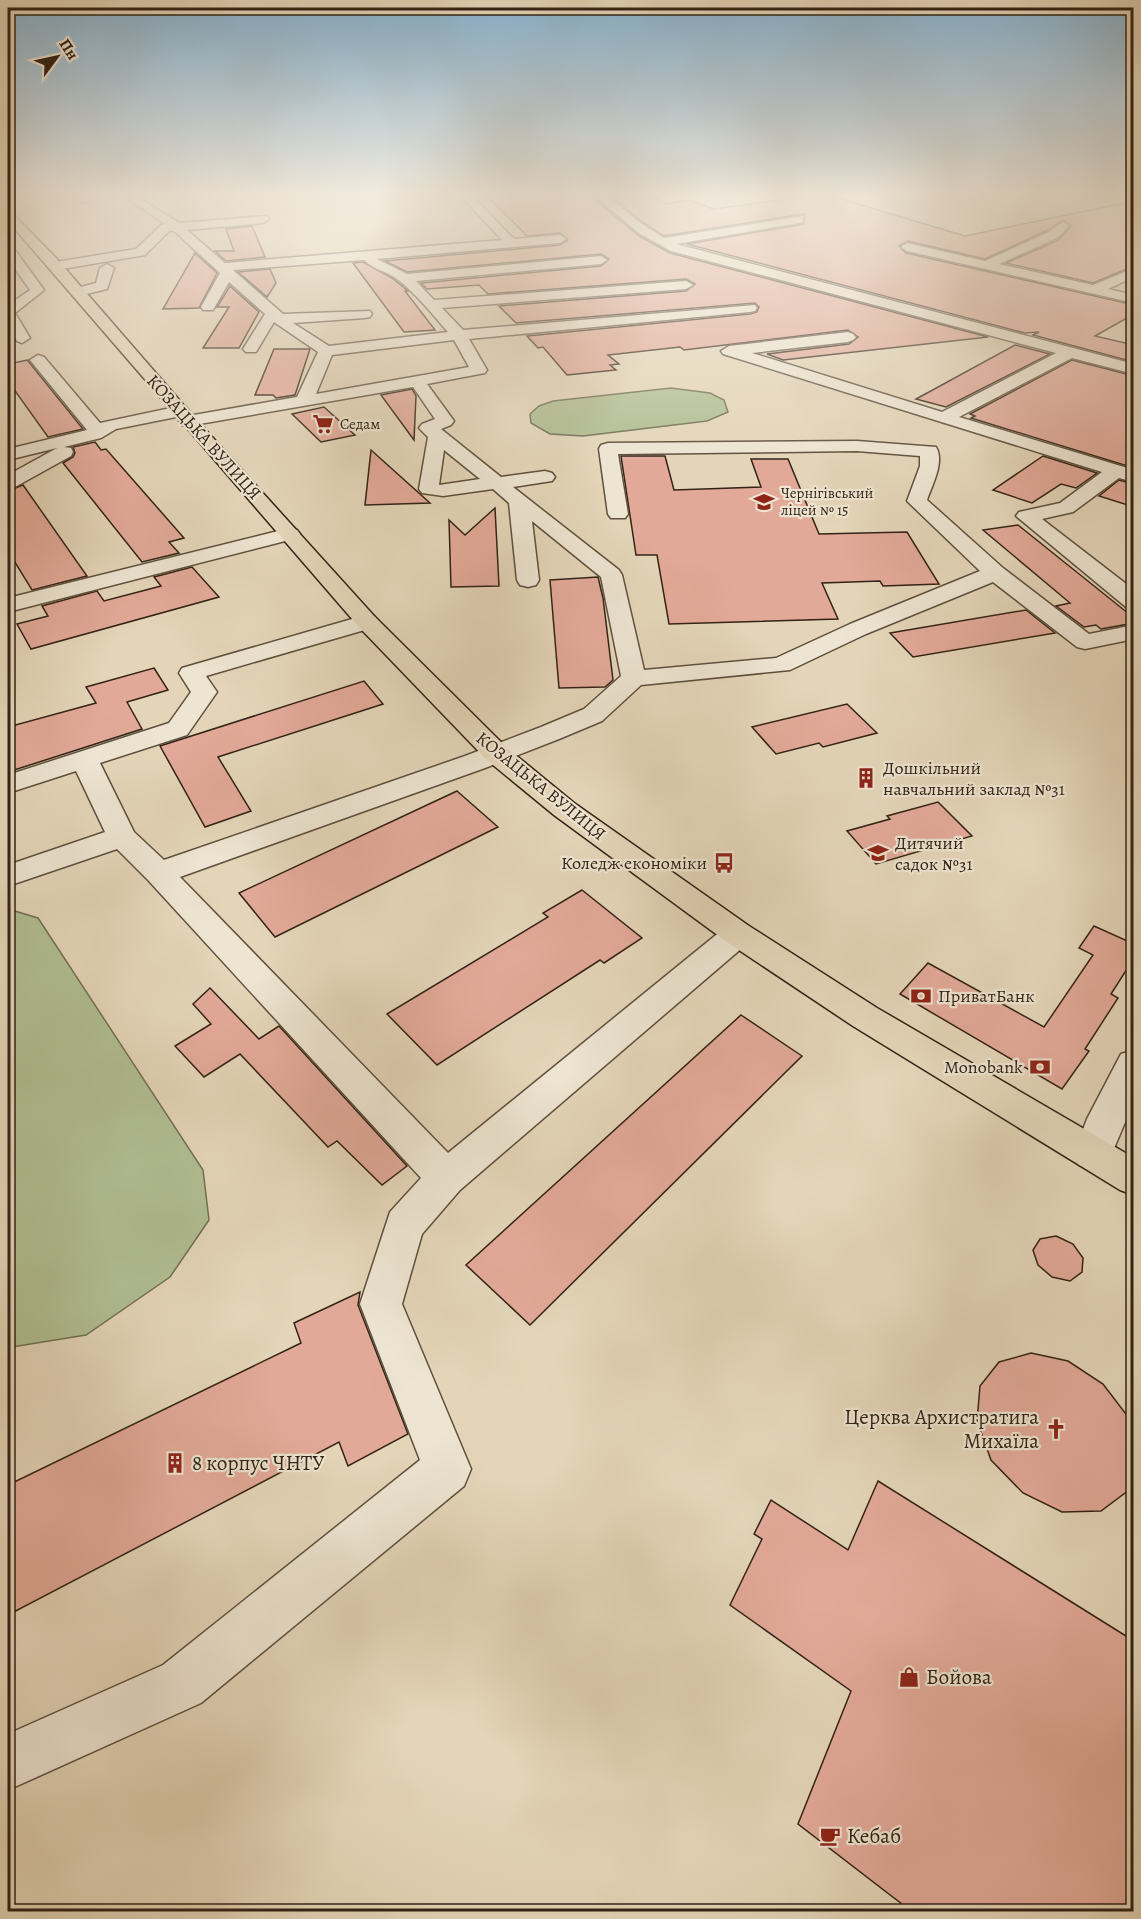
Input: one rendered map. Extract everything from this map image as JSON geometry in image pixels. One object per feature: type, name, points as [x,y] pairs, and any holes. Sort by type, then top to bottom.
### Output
[{"type":"main road","name":"КОЗАЦЬКА ВУЛИЦЯ","points":[[69,284],[367,622],[497,754],[564,809],[738,934],[874,1022],[1134,1178]]},
{"type":"street","points":[[22,339],[8,313],[12,307],[32,296],[37,290],[32,284]]},
{"type":"street","points":[[78,292],[102,286],[103,284]]},
{"type":"street","points":[[208,307],[219,284]]},
{"type":"street","points":[[239,284],[275,317],[326,351],[459,335],[750,308]]},
{"type":"street","points":[[8,454],[98,432],[110,425],[304,401],[479,370],[459,335],[410,284]]},
{"type":"street","points":[[807,284],[1134,369]]},
{"type":"street","points":[[1066,284],[1134,299]]},
{"type":"street","points":[[1094,290],[1109,284]]},
{"type":"street","points":[[431,305],[686,285]]},
{"type":"street","points":[[275,317],[365,314]]},
{"type":"street","points":[[251,349],[275,317]]},
{"type":"street","points":[[552,326],[568,342]]},
{"type":"street","points":[[848,337],[729,351],[1125,473]]},
{"type":"street","points":[[304,401],[326,351]]},
{"type":"street","points":[[1069,352],[944,418],[928,429],[929,466],[916,501],[995,573],[1085,642],[1134,632]]},
{"type":"street","points":[[38,360],[98,432]]},
{"type":"street","points":[[417,381],[445,421],[428,428],[611,575],[634,678]]},
{"type":"street","points":[[437,435],[436,489],[545,477]]},
{"type":"street","points":[[8,483],[67,451],[65,441]]},
{"type":"street","points":[[618,514],[608,449],[857,446],[929,452]]},
{"type":"street","points":[[1125,473],[1066,508],[1026,516],[1134,602]]},
{"type":"street","points":[[519,501],[528,580]]},
{"type":"street","points":[[8,606],[290,534]]},
{"type":"street","points":[[159,873],[497,754],[593,715],[634,678],[781,664],[858,629],[995,573]]},
{"type":"street","points":[[8,784],[178,729],[204,692],[191,673],[367,622]]},
{"type":"street","points":[[85,760],[122,837],[159,873],[446,1178]]},
{"type":"street","points":[[8,876],[122,837]]},
{"type":"street","points":[[8,1762],[182,1684],[447,1469],[381,1304],[404,1225],[446,1178],[738,934]]},
{"type":"street","points":[[1093,1153],[1106,1119],[1134,1064]]},
{"type":"green space","points":[[671,388],[710,393],[724,400],[728,412],[707,421],[583,436],[550,434],[531,423],[530,414],[539,406],[553,401]]},
{"type":"green space","points":[[8,909],[38,918],[203,1170],[209,1220],[170,1277],[86,1335],[12,1347],[8,1345]]},
{"type":"building","points":[[178,284],[212,284],[199,308],[163,309]]},
{"type":"building","points":[[251,284],[276,284],[267,297]]},
{"type":"building","points":[[368,284],[399,284],[408,291],[405,291],[435,330],[404,332]]},
{"type":"building","points":[[422,284],[626,284],[488,294],[479,285],[427,289]]},
{"type":"building","points":[[695,284],[786,284],[988,337],[783,360],[767,354],[849,344],[858,337],[848,330],[684,350],[680,347],[608,355],[619,364],[610,365],[616,370],[567,375],[543,347],[538,348],[527,336],[750,314],[757,312],[759,307],[755,303],[516,323],[499,306],[686,291]]},
{"type":"building","points":[[837,284],[1040,284],[1134,305],[1134,314],[1095,336],[1134,345],[1134,362],[1033,335],[1039,332],[1025,333]]},
{"type":"building","points":[[230,286],[259,312],[239,348],[203,348],[229,307],[217,307]]},
{"type":"building","points":[[1015,345],[1050,354],[946,407],[916,399]]},
{"type":"building","points":[[274,349],[310,349],[295,395],[276,398],[273,395],[255,395]]},
{"type":"building","points":[[28,360],[83,429],[48,437],[8,381],[8,364]]},
{"type":"building","points":[[1072,360],[1134,376],[1134,468],[971,418],[975,416],[970,414]]},
{"type":"building","points":[[412,389],[416,396],[414,440],[381,395]]},
{"type":"building","name":"Седам","points":[[324,407],[355,435],[321,442],[292,414]]},
{"type":"building","points":[[95,442],[101,450],[106,449],[184,538],[169,542],[179,553],[142,562],[63,463],[73,457],[75,453],[73,447]]},
{"type":"building","points":[[371,450],[430,503],[365,505]]},
{"type":"building","points":[[621,456],[665,456],[674,490],[761,487],[751,459],[788,459],[819,534],[907,532],[939,584],[883,586],[880,581],[822,583],[838,619],[669,624],[657,555],[636,555]]},
{"type":"building","points":[[1043,456],[1097,473],[1076,488],[1061,484],[1032,503],[993,490]]},
{"type":"building","points":[[1119,480],[1134,484],[1134,507],[1099,496]]},
{"type":"building","points":[[23,485],[87,576],[32,590],[8,551],[8,491]]},
{"type":"building","points":[[495,508],[499,586],[451,587],[449,520],[465,535]]},
{"type":"building","points":[[1018,525],[1134,618],[1134,623],[1101,629],[1096,625],[1084,627],[1056,606],[1070,603],[983,530]]},
{"type":"building","points":[[192,567],[219,597],[31,649],[17,624],[48,616],[42,606],[97,591],[104,601],[161,586],[154,577]]},
{"type":"building","points":[[598,577],[603,598],[613,680],[605,687],[559,688],[550,580]]},
{"type":"building","points":[[1026,610],[1055,633],[913,657],[890,633]]},
{"type":"building","points":[[154,668],[168,690],[127,702],[142,729],[8,772],[8,727],[96,703],[86,687]]},
{"type":"building","points":[[364,681],[383,704],[218,757],[251,811],[205,827],[160,746]]},
{"type":"building","points":[[847,704],[877,733],[823,747],[819,743],[776,754],[752,727]]},
{"type":"building","points":[[457,791],[498,827],[275,937],[239,893]]},
{"type":"building","points":[[938,802],[972,836],[876,864],[847,831],[890,819],[887,816]]},
{"type":"building","points":[[582,890],[642,938],[604,963],[600,960],[437,1065],[387,1014],[548,917],[543,913]]},
{"type":"building","points":[[1094,926],[1134,944],[1134,958],[1111,994],[1118,998],[1085,1049],[1089,1051],[1062,1089],[900,994],[928,963],[1044,1027],[1093,955],[1079,948]]},
{"type":"building","points":[[210,988],[259,1039],[279,1026],[407,1166],[382,1185],[337,1141],[328,1147],[240,1054],[204,1077],[175,1046],[211,1024],[193,1004]]},
{"type":"building","points":[[741,1015],[802,1056],[530,1325],[466,1265]]},
{"type":"building","points":[[1056,1236],[1073,1244],[1083,1258],[1082,1272],[1070,1281],[1052,1277],[1038,1265],[1033,1250],[1040,1239]]},
{"type":"building","name":"8 корпус ЧНТУ","points":[[360,1292],[358,1305],[408,1434],[348,1466],[339,1442],[8,1615],[8,1485],[301,1343],[294,1323]]},
{"type":"building","name":"Церква Архистратига Михаїла","points":[[1031,1353],[1068,1361],[1103,1384],[1129,1418],[1134,1437],[1134,1474],[1129,1490],[1101,1511],[1062,1512],[1023,1493],[991,1460],[977,1421],[980,1386],[999,1362]]},
{"type":"building","name":"Бойова","points":[[878,1481],[1134,1641],[1134,1911],[911,1911],[798,1824],[851,1691],[730,1605],[762,1539],[754,1534],[771,1500],[848,1550]]},
{"type":"place","name":"Седам","points":[[323,424]]},
{"type":"place","name":"Чернігівський ліцей № 15","points":[[764,502]]},
{"type":"place","name":"Дошкільний навчальний заклад №31","points":[[866,778]]},
{"type":"place","name":"Дитячий садок №31","points":[[878,853]]},
{"type":"place","name":"Коледж економіки","points":[[724,863]]},
{"type":"place","name":"ПриватБанк","points":[[921,996]]},
{"type":"place","name":"Monobank","points":[[1040,1067]]},
{"type":"place","name":"Церква Архистратига Михаїла","points":[[1056,1429]]},
{"type":"place","name":"8 корпус ЧНТУ","points":[[175,1463]]},
{"type":"place","name":"Бойова","points":[[909,1677]]},
{"type":"place","name":"Кебаб","points":[[830,1836]]}]
